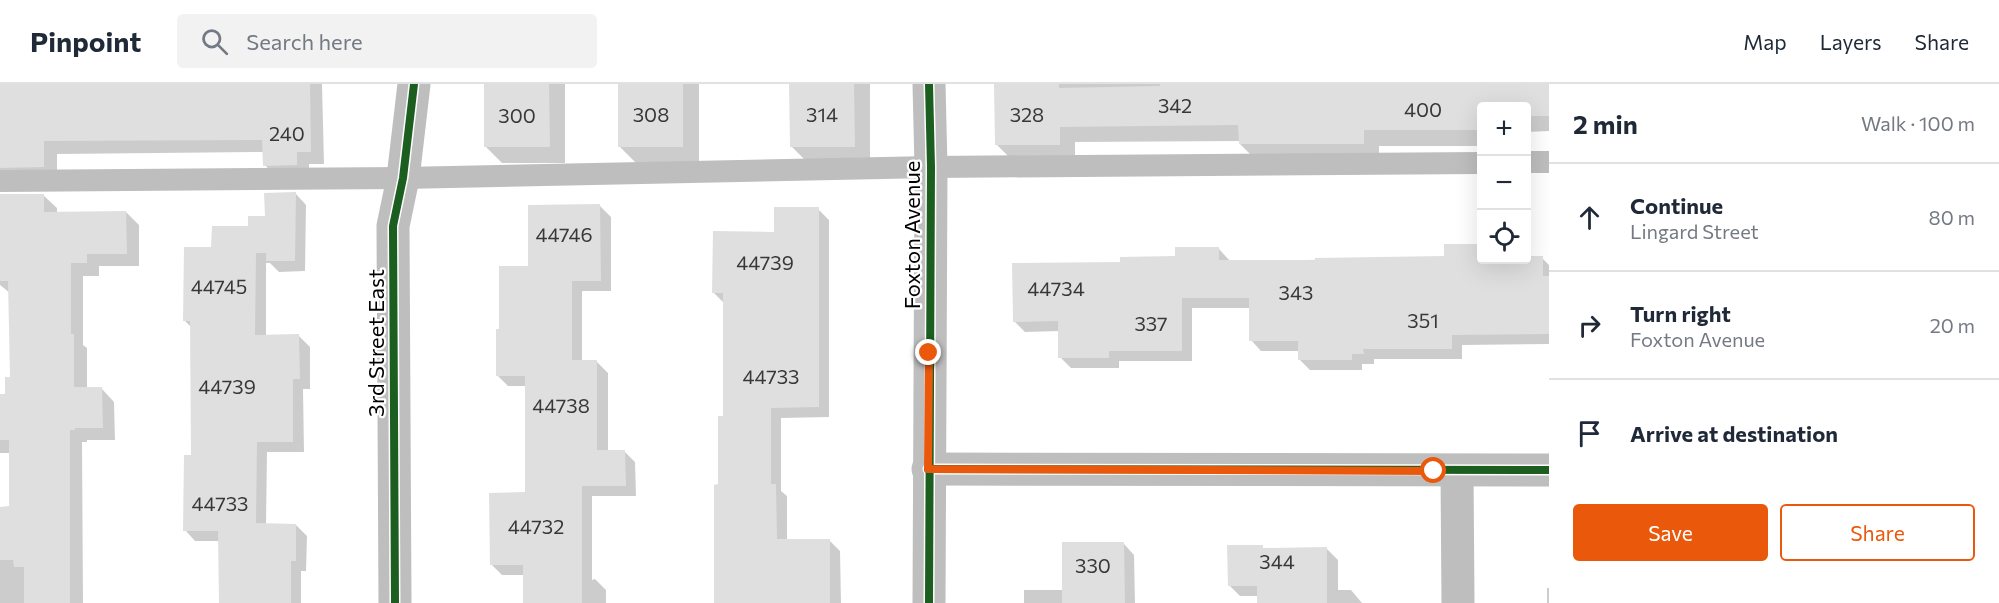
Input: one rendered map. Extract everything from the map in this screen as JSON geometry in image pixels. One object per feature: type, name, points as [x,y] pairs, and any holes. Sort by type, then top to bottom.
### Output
[{"type":"street","name":"3rd Street East","points":[[395,603],[393,226],[403,178],[414,84]]},
{"type":"street","name":"Foxton Avenue","points":[[928,603],[931,167],[929,84]]},
{"type":"street","points":[[928,469],[1549,470]]},
{"type":"street","points":[[1457,471],[1458,603]]},
{"type":"lane","points":[[1531,162],[1549,162]]},
{"type":"lane","points":[[0,181],[403,178],[931,167],[1477,163]]},
{"type":"building","points":[[0,84],[310,84],[311,152],[297,152],[297,165],[263,166],[262,140],[44,141],[44,167],[0,168]]},
{"type":"building","points":[[484,84],[549,84],[550,147],[484,147]]},
{"type":"building","points":[[618,84],[683,84],[683,147],[618,147]]},
{"type":"building","points":[[789,84],[854,84],[855,147],[790,147]]},
{"type":"building","points":[[994,84],[1059,84],[1059,88],[1160,86],[1160,84],[1549,84],[1549,116],[1531,116],[1531,102],[1477,102],[1477,130],[1364,130],[1364,144],[1239,144],[1238,125],[1060,127],[1060,145],[995,145]]},
{"type":"building","points":[[296,192],[295,261],[266,261],[266,253],[256,253],[255,335],[299,334],[300,379],[293,379],[293,442],[257,442],[256,523],[296,524],[296,561],[291,561],[291,603],[219,603],[218,531],[183,531],[184,455],[191,455],[190,321],[183,321],[184,247],[211,247],[212,226],[248,226],[248,216],[265,216],[264,193]]},
{"type":"building","points":[[0,194],[44,194],[44,212],[126,211],[127,254],[87,254],[87,263],[71,263],[74,387],[102,387],[103,428],[70,430],[70,603],[24,603],[24,567],[14,567],[13,560],[0,560],[0,507],[9,506],[9,440],[0,440],[0,394],[5,394],[5,377],[10,377],[8,281],[0,281]]},
{"type":"building","points":[[600,204],[601,281],[572,281],[572,360],[597,360],[597,450],[625,450],[626,486],[582,486],[582,603],[523,603],[523,565],[490,565],[489,493],[525,492],[525,376],[496,376],[499,266],[528,266],[528,205]]},
{"type":"building","points":[[774,207],[819,207],[819,407],[771,408],[771,484],[776,484],[777,539],[830,539],[830,603],[714,603],[714,485],[718,484],[718,416],[723,416],[723,293],[712,293],[713,231],[774,232]]},
{"type":"building","points":[[1444,244],[1477,244],[1477,264],[1531,264],[1531,256],[1543,256],[1543,276],[1549,276],[1549,334],[1452,335],[1452,349],[1363,349],[1364,354],[1352,354],[1352,360],[1298,360],[1298,341],[1249,341],[1249,298],[1182,298],[1182,351],[1109,351],[1109,358],[1058,358],[1058,321],[1013,322],[1012,263],[1120,262],[1120,257],[1175,256],[1175,247],[1219,247],[1219,260],[1444,256]]},
{"type":"building","points":[[1062,542],[1124,542],[1125,603],[1062,603]]},
{"type":"building","points":[[1227,545],[1263,545],[1263,548],[1327,547],[1327,603],[1257,603],[1257,586],[1228,586]]},
{"type":"cycle path","points":[[395,603],[393,226],[403,178],[414,84]]},
{"type":"cycle path","points":[[929,84],[931,167],[929,603]]},
{"type":"cycle path","points":[[928,469],[1549,470]]},
{"type":"route","points":[[929,353],[928,469],[1434,471]]}]
